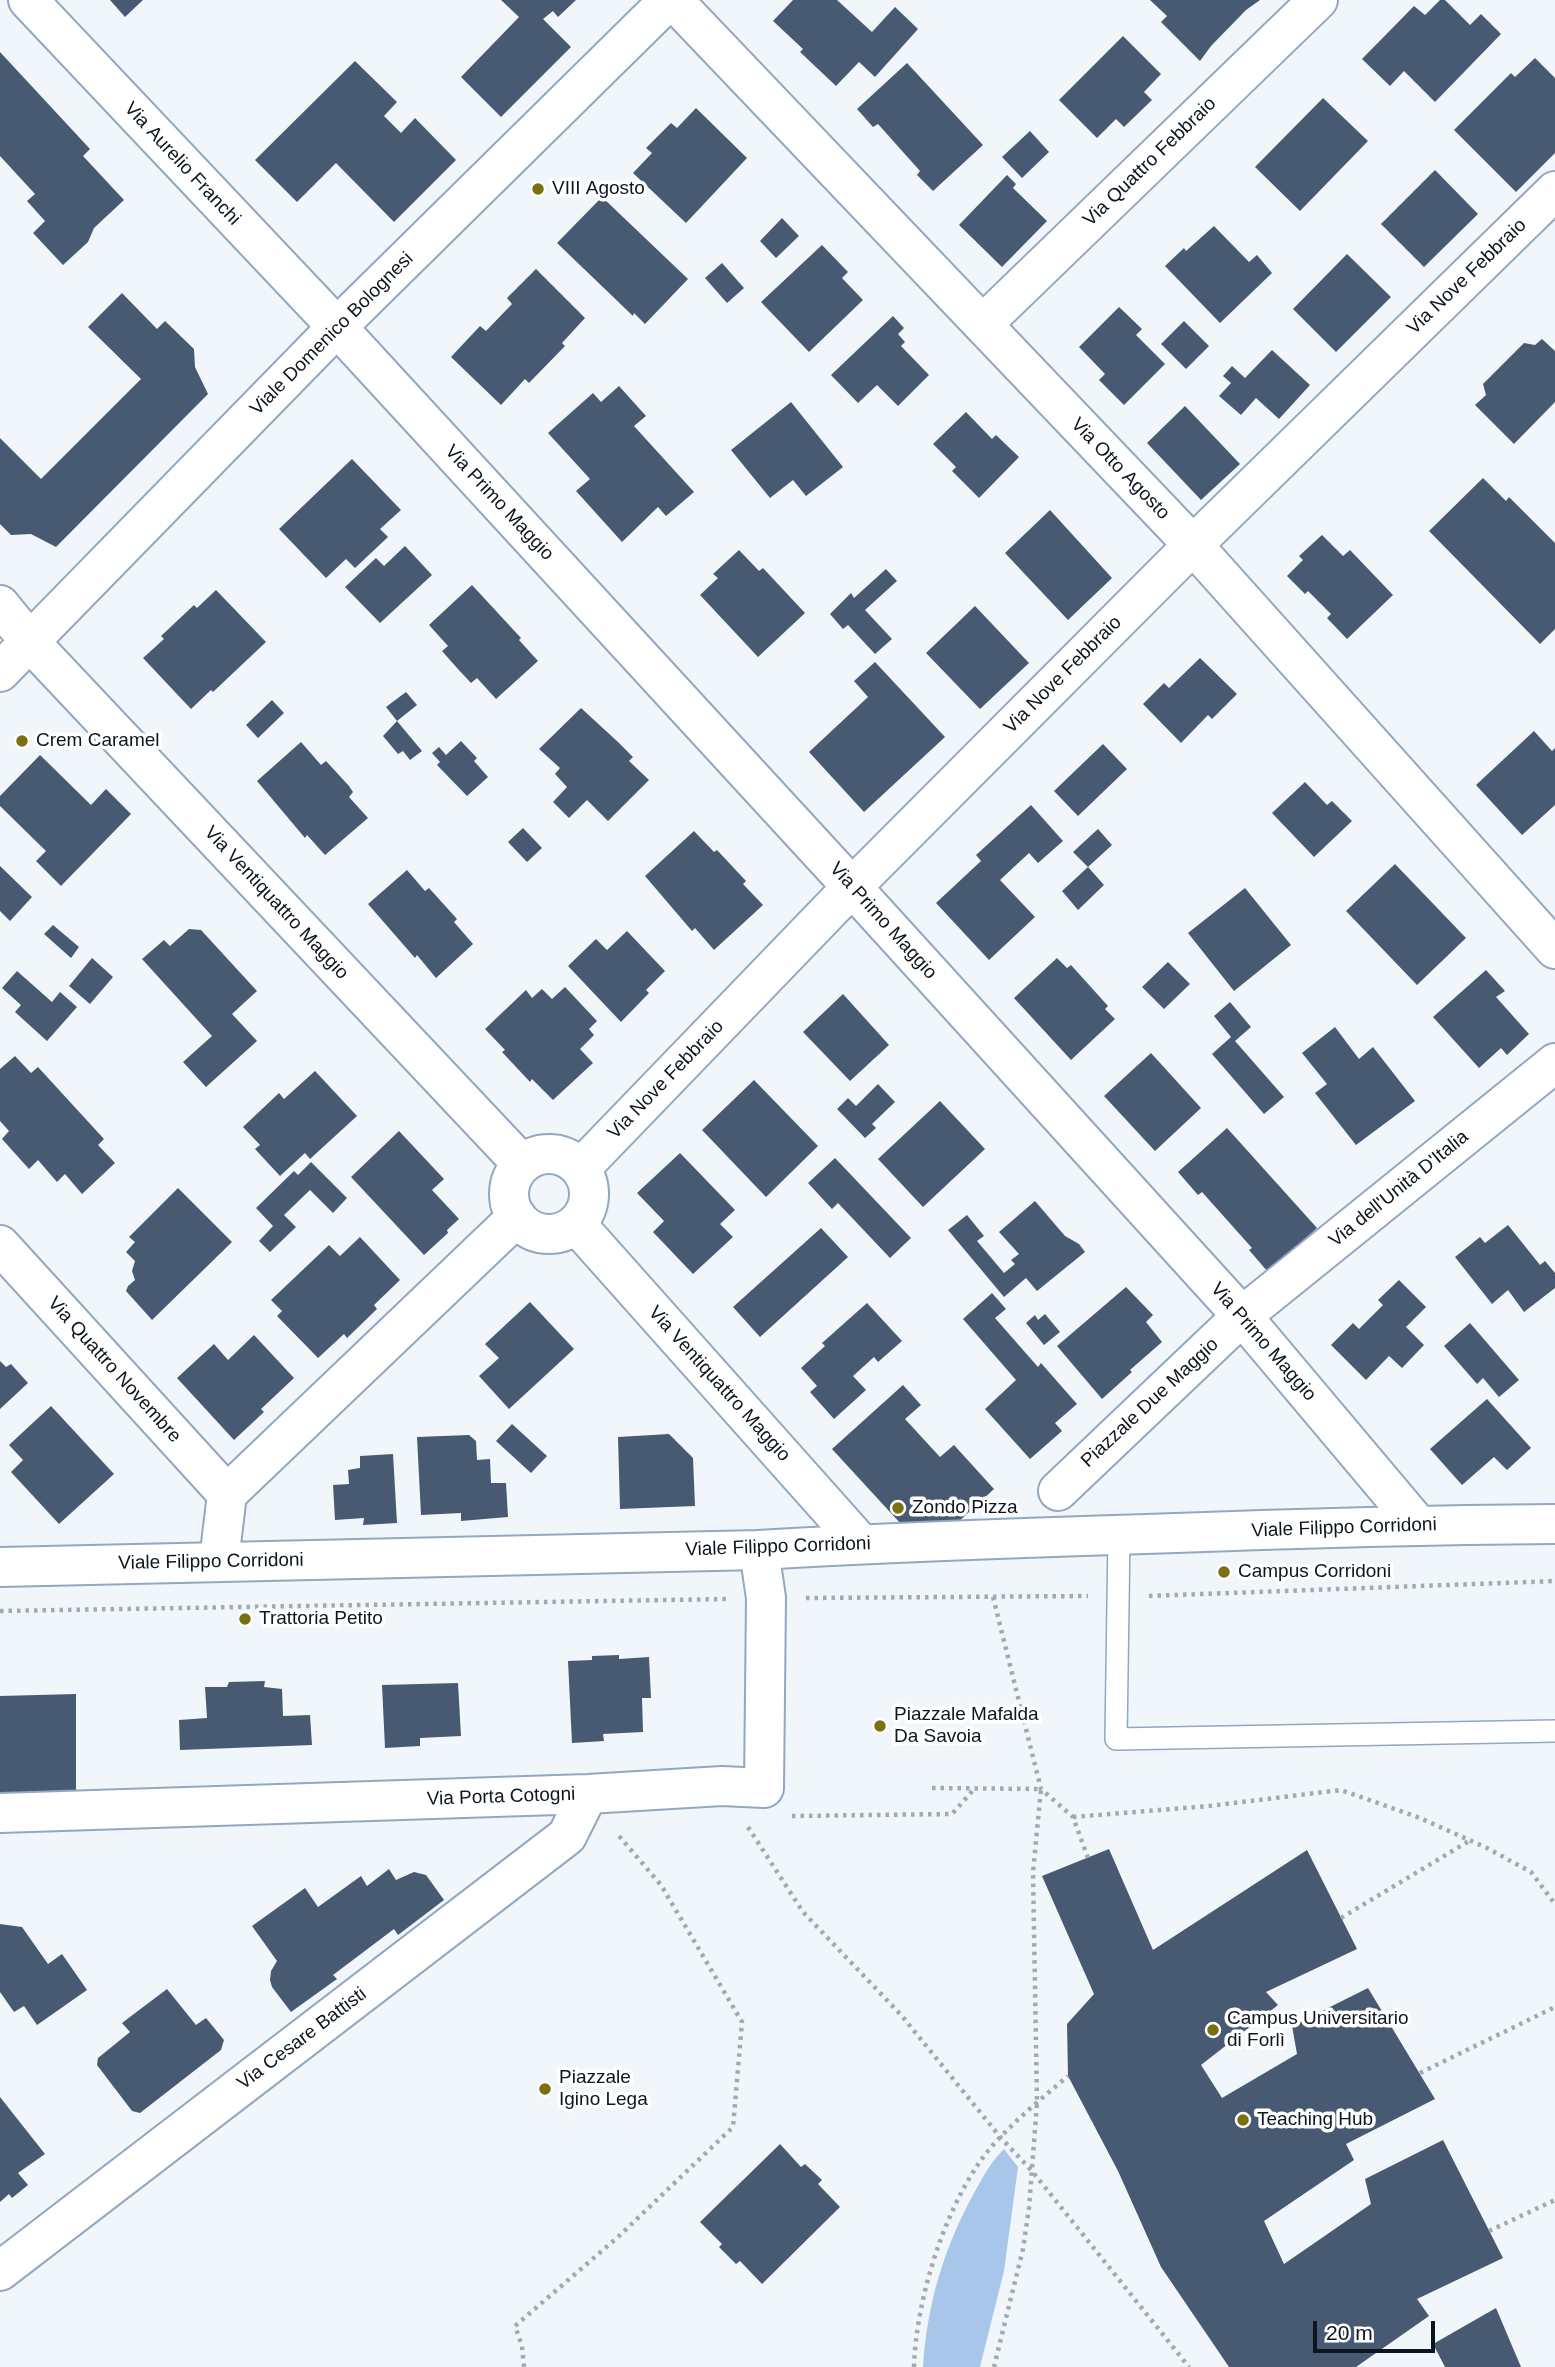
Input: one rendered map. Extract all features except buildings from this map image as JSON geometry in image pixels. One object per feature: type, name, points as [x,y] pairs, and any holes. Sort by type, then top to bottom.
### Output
[{"type":"street","name":"Via Aurelio Franchi","points":[[29,0],[337,327]]},
{"type":"street","name":"Viale Domenico Bolognesi","points":[[0,672],[337,327],[671,0]]},
{"type":"street","name":"Via Otto Agosto","points":[[671,0],[1193,545],[1555,949]]},
{"type":"street","name":"Via Quattro Febbraio","points":[[983,324],[1318,0]]},
{"type":"street","name":"Via Nove Febbraio","points":[[580,1169],[852,887],[1193,545],[1555,191]]},
{"type":"street","name":"Via Primo Maggio","points":[[337,327],[1242,1316],[1418,1525]]},
{"type":"street","name":"Via Ventiquattro Maggio","points":[[0,605],[30,642],[522,1164]]},
{"type":"street","name":"Via dell'Unità D'Italia","points":[[1242,1316],[1555,1063]]},
{"type":"street","points":[[559,1155],[571,1160],[580,1169],[589,1191],[583,1214],[576,1224],[565,1231],[551,1234],[527,1227],[517,1217],[511,1207],[510,1184],[514,1173],[522,1164],[533,1157],[559,1155]]},
{"type":"street","points":[[219,1561],[227,1494],[517,1217]]},
{"type":"street","name":"Via Ventiquattro Maggio","points":[[576,1224],[861,1544]]},
{"type":"street","name":"Via Quattro Novembre","points":[[0,1245],[227,1494]]},
{"type":"street","name":"Piazzale Due Maggio","points":[[1058,1491],[1242,1316]]},
{"type":"street","name":"Viale Filippo Corridoni","points":[[0,1567],[759,1550],[861,1544],[1418,1525],[1555,1524]]},
{"type":"street","name":"Via Porta Cotogni","points":[[0,1813],[588,1794],[722,1786],[764,1788],[766,1598],[759,1550]]},
{"type":"street","name":"Via Cesare Battisti","points":[[0,2271],[567,1836],[588,1794]]},
{"type":"lane","points":[[1119,1535],[1116,1739],[1555,1731]]},
{"type":"path","points":[[993,1597],[1041,1789],[1033,1872],[1037,2103],[1032,2171],[1023,2249],[994,2367]]},
{"type":"path","points":[[722,1786],[803,1912],[902,2016],[1032,2171],[1189,2367]]},
{"type":"path","points":[[932,1788],[1041,1789],[1073,1816],[1088,1858]]},
{"type":"path","points":[[781,1816],[952,1814],[975,1788]]},
{"type":"path","points":[[1073,1816],[1209,1806],[1340,1790],[1420,1818],[1531,1872],[1555,1904]]},
{"type":"path","points":[[524,2367],[522,2346],[515,2326],[618,2237],[733,2127],[742,2022],[661,1885],[619,1836],[619,1828]]},
{"type":"path","points":[[1341,1918],[1470,1840]]},
{"type":"path","points":[[1420,2073],[1555,2007]]},
{"type":"path","points":[[914,2367],[918,2320],[926,2285],[943,2233],[979,2162],[1037,2103],[1068,2076]]},
{"type":"path","points":[[1489,2231],[1555,2200]]},
{"type":"shaded area","points":[[1004,2149],[1018,2167],[1004,2271],[980,2367],[923,2367],[928,2321],[946,2256],[974,2193]]},
{"type":"place","name":"VIII Agosto","points":[[538,189]]},
{"type":"place","name":"Crem Caramel","points":[[22,741]]},
{"type":"place","name":"Zondo Pizza","points":[[898,1508]]},
{"type":"place","name":"Campus Corridoni","points":[[1224,1572]]},
{"type":"place","name":"Trattoria Petito","points":[[245,1619]]},
{"type":"place","name":"Piazzale Mafalda Da Savoia","points":[[880,1726]]},
{"type":"place","name":"Campus Universitario di Forlì","points":[[1213,2030]]},
{"type":"place","name":"Piazzale Igino Lega","points":[[545,2089]]},
{"type":"place","name":"Teaching Hub","points":[[1243,2120]]}]
